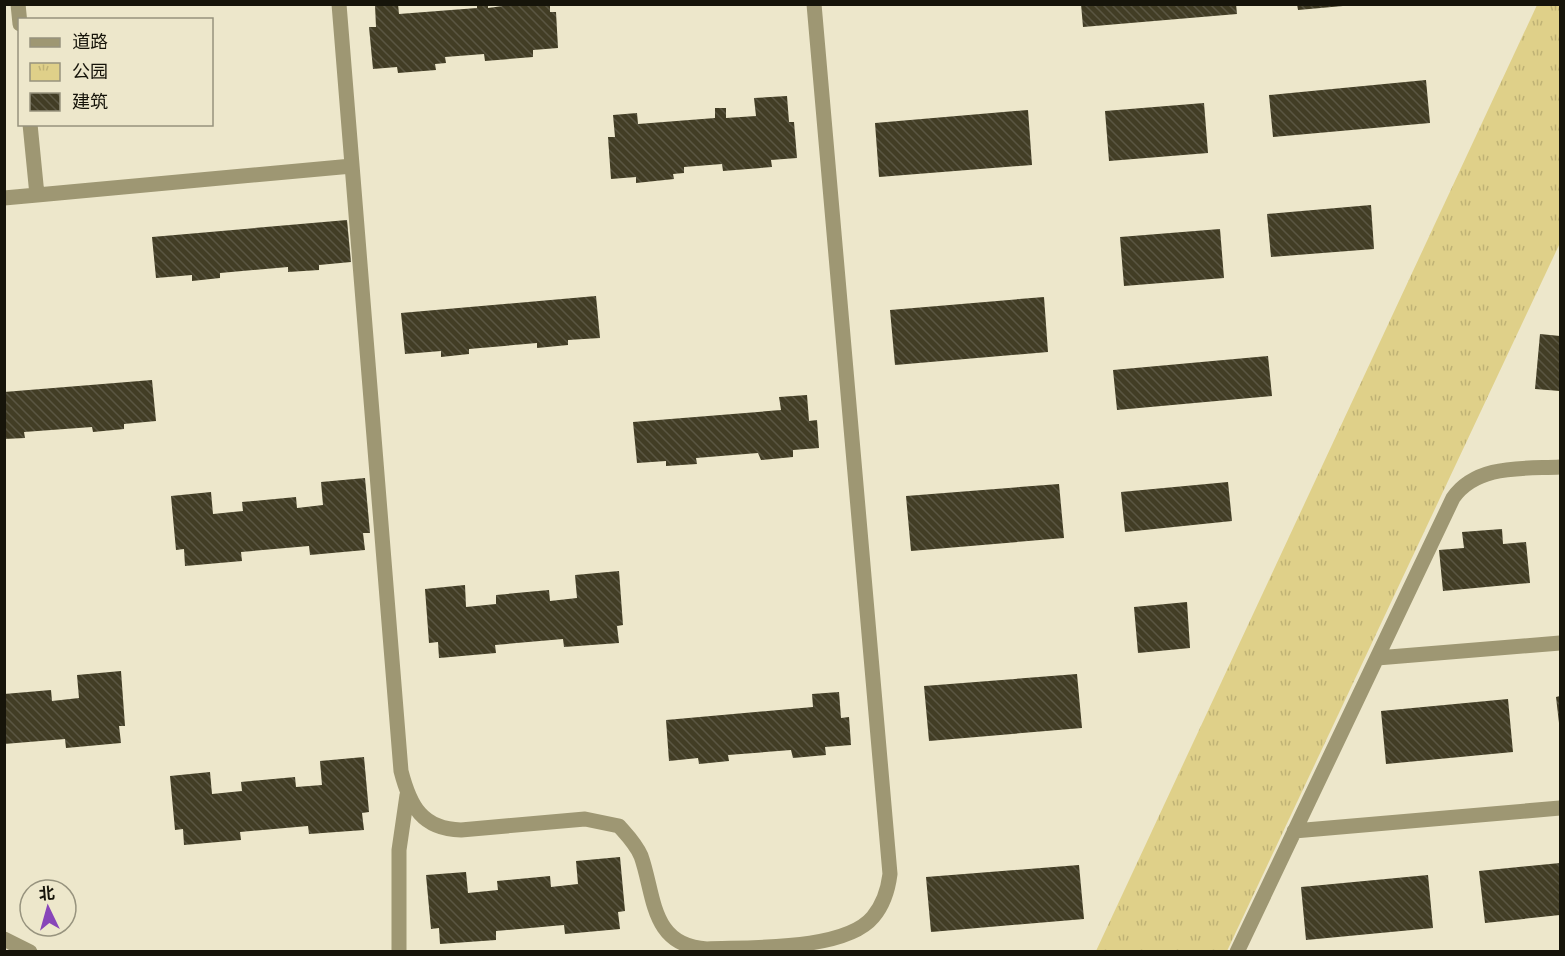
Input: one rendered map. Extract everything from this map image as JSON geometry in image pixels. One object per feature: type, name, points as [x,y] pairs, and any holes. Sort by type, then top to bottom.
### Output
[{"type":"street","points":[[339,4],[401,771],[407,795],[419,812],[432,824],[447,830],[585,819],[619,826],[640,853],[655,911],[664,929],[694,948],[814,943],[835,939],[872,919],[888,890],[890,874],[813,4]]},
{"type":"street","points":[[30,126],[36,195]]},
{"type":"street","points":[[4,198],[352,166]]},
{"type":"street","points":[[1237,951],[1453,498],[1460,489],[1475,478],[1495,471],[1560,466]]},
{"type":"street","points":[[1377,658],[1560,643]]},
{"type":"street","points":[[399,951],[399,850],[407,795]]},
{"type":"street","points":[[1294,831],[1560,808]]},
{"type":"street","points":[[4,939],[30,951]]},
{"type":"green space","points":[[1537,5],[1560,5],[1560,243],[1227,951],[1096,951]]},
{"type":"building","points":[[398,4],[399,14],[477,8],[477,4],[488,4],[488,8],[517,4],[550,4],[550,12],[556,12],[558,48],[533,50],[533,57],[485,61],[484,54],[445,57],[446,63],[435,64],[436,70],[398,73],[397,67],[373,69],[369,27],[376,27],[375,5]]},
{"type":"building","points":[[1081,4],[1236,4],[1237,14],[1083,27]]},
{"type":"building","points":[[1297,4],[1343,4],[1343,6],[1298,10]]},
{"type":"building","points":[[1426,80],[1430,123],[1273,137],[1269,95]]},
{"type":"building","points":[[787,96],[789,122],[794,122],[797,158],[771,160],[772,167],[723,171],[722,164],[684,167],[684,173],[673,174],[674,179],[636,183],[636,177],[611,179],[608,137],[615,137],[613,115],[637,113],[638,124],[715,118],[715,108],[726,108],[726,118],[756,116],[754,98]]},
{"type":"building","points":[[1204,103],[1208,153],[1109,161],[1105,111]]},
{"type":"building","points":[[1028,110],[1032,165],[879,177],[875,123]]},
{"type":"building","points":[[1371,205],[1374,249],[1271,257],[1267,214]]},
{"type":"building","points":[[347,220],[351,262],[319,265],[319,270],[288,272],[288,267],[220,273],[220,278],[192,281],[192,275],[156,278],[152,237]]},
{"type":"building","points":[[1220,229],[1224,278],[1124,286],[1120,237]]},
{"type":"building","points":[[596,296],[600,338],[568,340],[568,345],[537,348],[537,343],[469,349],[469,354],[441,357],[441,351],[405,354],[401,313]]},
{"type":"building","points":[[1044,297],[1048,352],[895,365],[890,310]]},
{"type":"building","points":[[1540,334],[1560,336],[1560,391],[1535,389]]},
{"type":"building","points":[[1268,356],[1272,396],[1117,410],[1113,370]]},
{"type":"building","points":[[152,380],[156,421],[124,424],[124,429],[93,432],[92,427],[24,432],[25,438],[4,439],[4,392]]},
{"type":"building","points":[[807,395],[809,421],[817,420],[819,448],[793,450],[793,457],[761,460],[758,453],[696,458],[697,464],[666,466],[666,461],[637,463],[633,422],[781,410],[779,397]]},
{"type":"building","points":[[365,478],[370,533],[363,533],[365,550],[310,555],[309,546],[241,552],[242,561],[185,566],[184,549],[176,550],[171,496],[211,492],[213,514],[243,511],[242,502],[296,497],[297,508],[323,505],[321,482]]},
{"type":"building","points":[[1228,482],[1232,521],[1125,532],[1121,492]]},
{"type":"building","points":[[1059,484],[1064,538],[911,551],[906,496]]},
{"type":"building","points":[[1502,529],[1503,544],[1526,542],[1530,583],[1443,591],[1439,550],[1464,548],[1462,532]]},
{"type":"building","points":[[619,571],[623,625],[617,626],[619,643],[564,647],[563,639],[495,645],[496,653],[439,658],[438,642],[429,643],[425,589],[465,585],[466,607],[496,604],[496,595],[549,590],[550,601],[577,598],[575,575]]},
{"type":"building","points":[[1187,602],[1190,648],[1138,653],[1134,607]]},
{"type":"building","points":[[121,671],[125,726],[119,726],[121,743],[66,748],[65,739],[4,744],[4,694],[51,690],[52,701],[79,698],[77,675]]},
{"type":"building","points":[[1077,674],[1082,728],[929,741],[924,686]]},
{"type":"building","points":[[839,692],[841,718],[849,717],[851,745],[825,747],[826,755],[793,758],[791,750],[728,755],[729,761],[699,764],[698,758],[669,761],[666,720],[813,707],[812,694]]},
{"type":"building","points":[[1560,696],[1560,723],[1559,723],[1556,697]]},
{"type":"building","points":[[1508,699],[1513,752],[1386,764],[1381,711]]},
{"type":"building","points":[[364,757],[369,812],[362,813],[364,830],[309,834],[308,826],[240,832],[241,840],[184,845],[183,829],[175,830],[170,776],[210,772],[212,794],[242,791],[241,782],[295,777],[296,787],[322,785],[320,761]]},
{"type":"building","points":[[620,857],[625,911],[618,912],[620,929],[565,934],[564,925],[496,931],[496,940],[440,944],[439,928],[431,929],[426,875],[466,872],[468,893],[498,890],[497,881],[550,876],[551,887],[578,884],[576,861]]},
{"type":"building","points":[[1560,863],[1560,915],[1485,923],[1479,871]]},
{"type":"building","points":[[1079,865],[1084,919],[931,932],[926,877]]},
{"type":"building","points":[[1428,875],[1433,928],[1306,940],[1301,887]]}]
